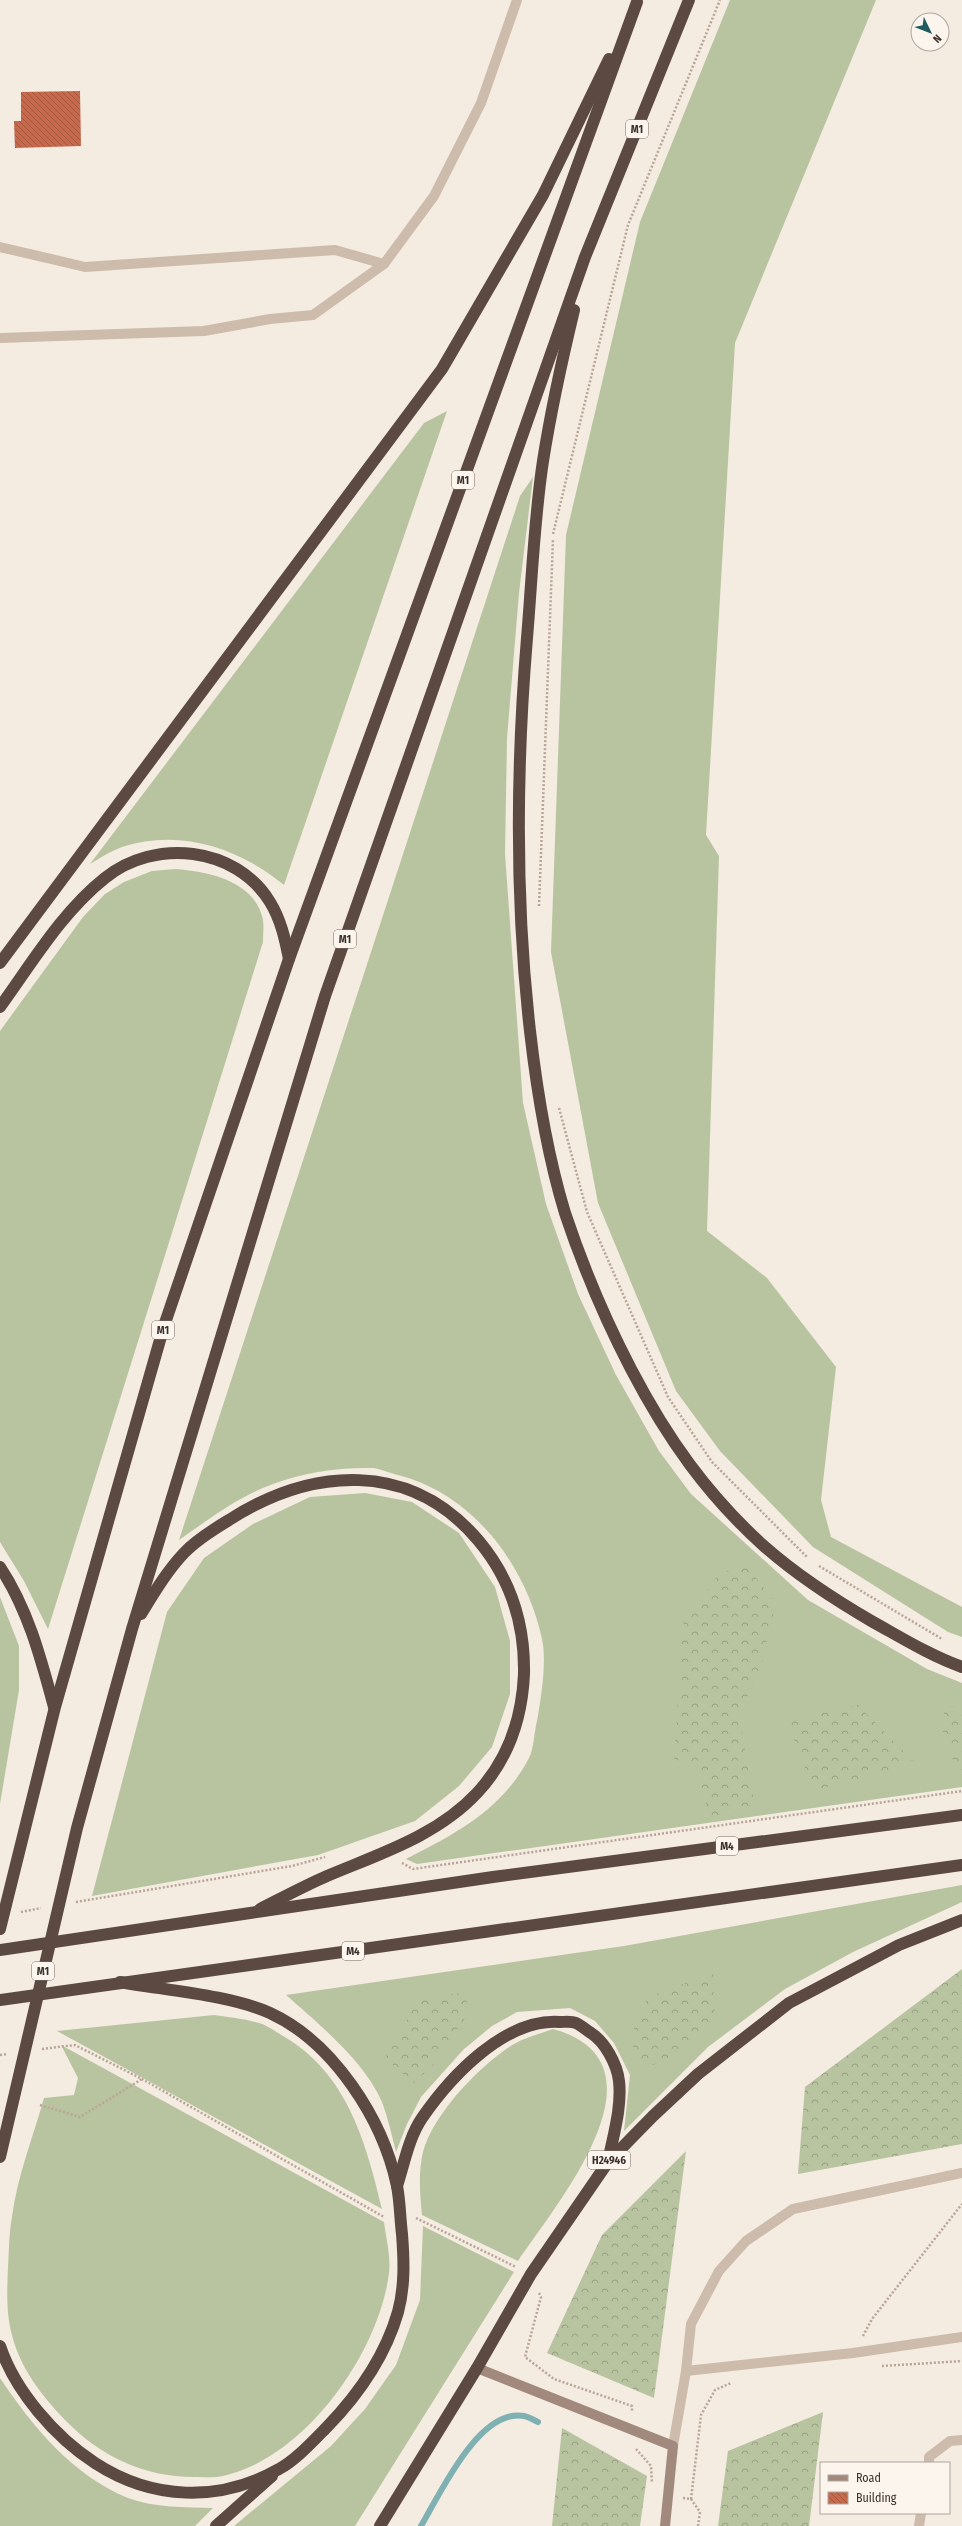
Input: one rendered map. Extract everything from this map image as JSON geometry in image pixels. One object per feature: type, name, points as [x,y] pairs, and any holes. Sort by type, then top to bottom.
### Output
[{"type":"highway","name":"М1","points":[[0,2157],[9,2113],[77,1828],[132,1629],[325,996],[585,257],[689,0]]},
{"type":"highway","name":"М1","points":[[0,1929],[54,1707],[164,1326],[289,959],[637,1]]},
{"type":"highway","points":[[0,963],[442,369],[543,195],[637,1]]},
{"type":"highway","points":[[585,257],[559,376],[543,462],[521,711],[518,768],[517,838],[524,979],[541,1109],[565,1211],[600,1303],[623,1353],[659,1422],[708,1488],[764,1546],[802,1577],[850,1609],[906,1641],[962,1668]]},
{"type":"highway","points":[[0,1007],[42,948],[86,894],[106,877],[132,862],[169,852],[196,853],[219,860],[241,872],[257,885],[270,902],[282,926],[289,959]]},
{"type":"highway","points":[[132,1629],[160,1583],[184,1552],[242,1512],[277,1494],[314,1483],[347,1478],[381,1482],[410,1491],[441,1506],[466,1526],[487,1551],[506,1580],[519,1615],[524,1654],[520,1714],[507,1750],[493,1774],[477,1793],[432,1829],[390,1850],[325,1877],[248,1914]]},
{"type":"highway","points":[[0,1567],[13,1587],[40,1654],[54,1707]]},
{"type":"highway","name":"М4","points":[[0,1950],[493,1877],[962,1815]]},
{"type":"highway","name":"М4","points":[[0,2000],[962,1865]]},
{"type":"highway","name":"Н24946","points":[[380,2526],[477,2368],[531,2274],[608,2162],[653,2116],[698,2074],[789,2003],[899,1945],[962,1920]]},
{"type":"highway","points":[[120,1982],[228,2000],[269,2013],[299,2030],[325,2053],[348,2079],[366,2106],[380,2135],[397,2186],[405,2271],[399,2309],[387,2344],[368,2377],[345,2408],[216,2526]]},
{"type":"highway","points":[[397,2186],[408,2151],[421,2119],[443,2091],[490,2045],[521,2029],[547,2021],[575,2022],[595,2036],[612,2058],[619,2081],[618,2114],[608,2162]]},
{"type":"highway","points":[[0,2346],[3,2356],[34,2405],[66,2441],[112,2474],[137,2485],[167,2492],[189,2493],[233,2489],[281,2468]]},
{"type":"main road","points":[[477,2368],[673,2446],[667,2495],[666,2526]]},
{"type":"lane","points":[[0,338],[204,331],[270,319],[313,315],[384,264],[434,196],[481,103],[517,0]]},
{"type":"lane","points":[[0,247],[85,267],[335,250],[384,264]]},
{"type":"lane","points":[[673,2446],[686,2371],[691,2324],[719,2271],[746,2241],[793,2210],[962,2173]]},
{"type":"lane","points":[[686,2371],[853,2353],[962,2337]]},
{"type":"lane","points":[[928,2462],[929,2457],[950,2441],[962,2440]]},
{"type":"lane","points":[[919,2526],[921,2514]]},
{"type":"path","points":[[539,908],[553,534],[628,225],[720,0]]},
{"type":"path","points":[[558,1101],[587,1212],[668,1396],[712,1462],[809,1560]]},
{"type":"path","points":[[816,1564],[947,1642]]},
{"type":"path","points":[[390,1850],[394,1859],[413,1869],[962,1791]]},
{"type":"path","points":[[70,1904],[292,1866],[332,1855]]},
{"type":"path","points":[[15,1913],[46,1907]]},
{"type":"path","points":[[38,2050],[75,2045],[142,2080],[387,2219],[414,2217],[531,2274],[541,2297],[525,2357],[554,2378],[632,2406],[631,2444],[651,2466],[653,2498],[667,2495],[691,2499]]},
{"type":"path","points":[[0,2054],[15,2053]]},
{"type":"path","points":[[40,2105],[80,2117],[142,2080]]},
{"type":"path","points":[[853,2353],[872,2319],[962,2204]]},
{"type":"path","points":[[880,2366],[962,2361]]},
{"type":"path","points":[[698,2526],[700,2512],[691,2499],[701,2415],[715,2390],[733,2381]]},
{"type":"green space","points":[[730,0],[876,0],[735,343],[706,835],[719,856],[707,1231],[767,1278],[836,1367],[821,1500],[831,1537],[962,1607],[962,1637],[948,1632],[813,1547],[720,1451],[676,1391],[598,1203],[551,952],[566,535],[640,222]]},
{"type":"green space","points":[[447,411],[284,885],[248,861],[208,845],[187,841],[165,840],[144,842],[122,847],[90,864],[424,423]]},
{"type":"green space","points":[[533,477],[519,593],[507,738],[505,854],[523,1103],[546,1204],[578,1294],[616,1375],[659,1451],[691,1494],[808,1600],[927,1669],[962,1683],[962,1787],[417,1864],[406,1859],[442,1840],[476,1819],[505,1792],[518,1776],[532,1750],[543,1680],[544,1658],[542,1639],[534,1611],[523,1585],[509,1560],[492,1536],[472,1516],[450,1498],[425,1484],[379,1469],[360,1468],[335,1469],[310,1473],[260,1489],[236,1502],[179,1540],[520,496]]},
{"type":"green space","points":[[176,869],[189,870],[216,876],[229,881],[251,896],[258,907],[263,920],[263,942],[48,1629],[24,1581],[0,1542],[0,1031],[83,917],[105,894],[124,882],[152,871]]},
{"type":"green space","points":[[365,1493],[412,1502],[459,1533],[495,1587],[510,1641],[510,1694],[492,1747],[459,1786],[415,1821],[318,1855],[92,1896],[167,1612],[204,1558],[253,1524],[310,1497]]},
{"type":"green space","points":[[745,1564],[776,1603],[759,1674],[739,1713],[755,1807],[709,1817],[697,1768],[674,1759],[683,1624],[718,1575]]},
{"type":"green space","points":[[0,1597],[19,1646],[19,1690],[0,1804]]},
{"type":"green space","points":[[945,1703],[962,1711],[962,1775],[958,1774],[942,1730]]},
{"type":"green space","points":[[858,1705],[915,1763],[814,1791],[787,1721]]},
{"type":"green space","points":[[962,1885],[962,1902],[853,1952],[785,1989],[708,2047],[624,2131],[630,2075],[614,2043],[595,2021],[570,2008],[517,2012],[492,2026],[463,2050],[421,2097],[407,2124],[396,2152],[382,2102],[364,2072],[340,2044],[286,1995],[624,1946]]},
{"type":"green space","points":[[962,1969],[962,2144],[798,2174],[805,2087]]},
{"type":"green space","points":[[713,1973],[715,2019],[672,2058],[641,2069],[630,2037],[648,1997]]},
{"type":"green space","points":[[464,1993],[470,2011],[433,2065],[414,2083],[385,2058],[420,1996]]},
{"type":"green space","points":[[214,2015],[248,2020],[265,2025],[305,2051],[323,2069],[338,2089],[361,2135],[382,2209],[57,2031]]},
{"type":"green space","points":[[553,2029],[588,2046],[605,2072],[606,2103],[596,2137],[578,2172],[518,2261],[422,2215],[420,2184],[421,2160],[428,2137],[447,2106],[473,2077],[487,2064],[514,2044],[528,2037]]},
{"type":"green space","points":[[61,2045],[384,2222],[389,2254],[389,2273],[382,2304],[370,2336],[354,2368],[333,2398],[309,2425],[282,2448],[253,2465],[223,2476],[207,2477],[160,2474],[125,2463],[94,2445],[65,2420],[40,2391],[20,2359],[10,2327],[8,2310],[7,2293],[11,2223],[21,2172],[44,2098],[74,2095],[78,2078]]},
{"type":"green space","points":[[686,2151],[654,2398],[547,2353],[602,2235]]},
{"type":"green space","points":[[423,2226],[514,2272],[355,2526],[234,2526],[331,2446],[365,2409],[396,2365],[420,2300]]},
{"type":"green space","points":[[0,2378],[26,2414],[55,2448],[89,2476],[108,2488],[128,2498],[149,2504],[213,2508],[195,2526],[0,2526]]},
{"type":"green space","points":[[823,2412],[809,2526],[718,2526],[728,2451]]},
{"type":"green space","points":[[562,2428],[647,2476],[640,2526],[552,2526]]},
{"type":"building","points":[[80,91],[81,146],[15,148],[14,121],[21,121],[21,92]]},
{"type":"waterway","points":[[421,2526],[450,2475],[463,2456],[477,2439],[492,2425],[507,2417],[524,2416],[538,2422]]}]
